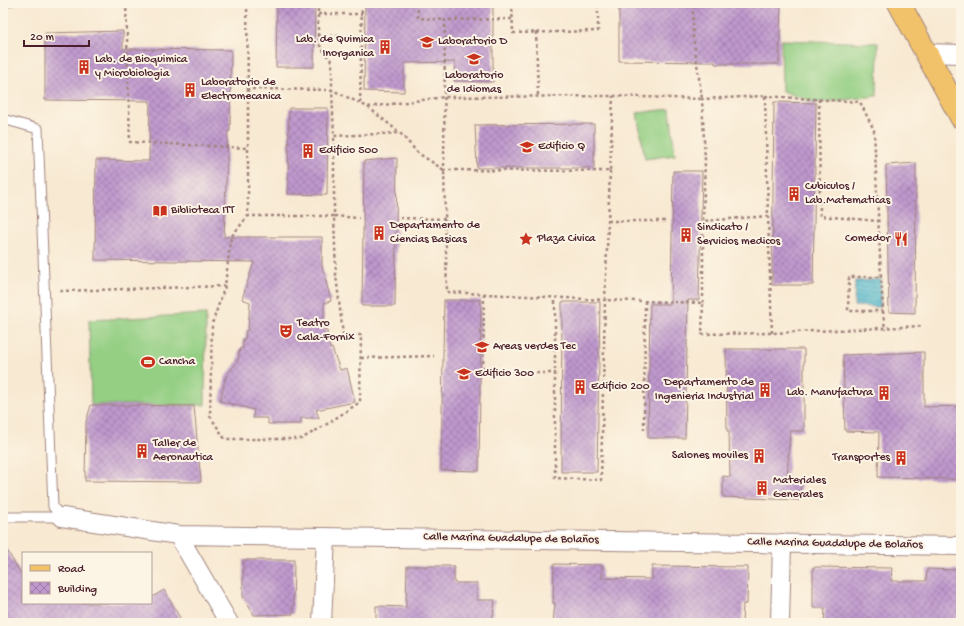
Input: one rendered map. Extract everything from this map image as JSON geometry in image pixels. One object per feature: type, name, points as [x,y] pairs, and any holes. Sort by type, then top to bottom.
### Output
[{"type":"main road","points":[[899,3],[961,117]]},
{"type":"street","points":[[926,53],[961,54]]},
{"type":"street","name":"Calle Marina Guadalupe de Bolaños","points":[[62,517],[178,535],[961,546]]},
{"type":"street","points":[[178,535],[229,623]]},
{"type":"street","points":[[322,623],[326,537]]},
{"type":"street","points":[[780,623],[782,543]]},
{"type":"lane","points":[[3,119],[38,130],[54,506],[62,517]]},
{"type":"lane","points":[[3,517],[62,517]]},
{"type":"path","points":[[3,8],[18,3]]},
{"type":"path","points":[[126,3],[130,142],[248,148]]},
{"type":"path","points":[[247,3],[248,216],[231,237],[225,286],[212,324],[210,416],[225,439],[301,439],[324,426],[360,402],[361,335],[343,335],[336,275],[332,62],[318,44],[318,3]]},
{"type":"path","points":[[360,103],[362,3]]},
{"type":"path","points":[[418,3],[418,18],[445,20],[512,19]]},
{"type":"path","points":[[512,3],[512,33],[598,31],[598,3]]},
{"type":"path","points":[[693,3],[693,34],[702,99],[704,160],[702,334],[885,329],[922,326]]},
{"type":"path","points":[[318,14],[362,14]]},
{"type":"path","points":[[445,20],[444,170],[447,292],[555,298],[703,303]]},
{"type":"path","points":[[536,32],[538,96]]},
{"type":"path","points":[[318,36],[362,36]]},
{"type":"path","points":[[248,89],[332,90],[368,107],[400,133],[418,153],[444,170],[610,171]]},
{"type":"path","points":[[368,107],[445,97],[538,96],[613,96],[702,99],[765,96],[860,102],[874,130],[885,329]]},
{"type":"path","points":[[555,298],[555,478],[601,480],[605,300],[613,96]]},
{"type":"path","points":[[765,96],[772,332]]},
{"type":"path","points":[[819,99],[820,216],[878,221]]},
{"type":"path","points":[[334,136],[400,133]]},
{"type":"path","points":[[248,216],[334,216],[360,218]]},
{"type":"path","points":[[703,221],[768,216]]},
{"type":"path","points":[[400,218],[445,219]]},
{"type":"path","points":[[608,221],[668,221]]},
{"type":"path","points":[[881,276],[849,277],[848,311],[883,311]]},
{"type":"path","points":[[44,291],[225,286]]},
{"type":"path","points":[[484,294],[483,372],[556,373]]},
{"type":"path","points":[[644,430],[645,301]]},
{"type":"path","points":[[361,358],[434,356]]},
{"type":"green space","points":[[781,40],[878,43],[877,96],[816,103],[782,91]]},
{"type":"green space","points":[[670,109],[675,155],[645,159],[637,113]]},
{"type":"green space","name":"Cancha","points":[[206,314],[205,405],[91,405],[89,320]]},
{"type":"water","points":[[881,279],[880,307],[854,306],[855,281]]},
{"type":"building","points":[[277,3],[315,3],[314,67],[276,67]]},
{"type":"building","points":[[365,3],[493,3],[493,82],[454,81],[455,62],[404,63],[404,92],[364,91]]},
{"type":"building","points":[[619,3],[781,3],[779,64],[619,61]]},
{"type":"building","points":[[123,31],[123,49],[231,50],[230,131],[228,131],[224,237],[322,237],[322,266],[331,301],[324,303],[324,330],[327,331],[330,349],[332,348],[340,370],[347,368],[355,402],[316,410],[319,418],[301,418],[301,424],[268,424],[268,418],[253,418],[254,410],[220,401],[226,376],[238,361],[240,348],[243,348],[243,339],[245,339],[246,330],[248,330],[250,302],[242,299],[254,262],[95,260],[96,160],[149,161],[150,101],[45,100],[45,33]]},
{"type":"building","name":"Cubiculos / Lab.Matematicas","points":[[774,102],[816,103],[813,285],[772,285]]},
{"type":"building","name":"Edificio 500","points":[[289,108],[328,108],[327,195],[288,194]]},
{"type":"building","points":[[594,124],[594,168],[477,168],[475,125]]},
{"type":"building","name":"Departamento de Ciencias Basicas","points":[[397,158],[395,306],[362,306],[364,161]]},
{"type":"building","name":"Comedor","points":[[916,163],[915,313],[889,312],[886,165]]},
{"type":"building","points":[[673,171],[702,171],[699,300],[688,300],[685,438],[648,438],[650,304],[671,304]]},
{"type":"building","name":"Edificio 300","points":[[444,300],[481,300],[479,471],[441,470]]},
{"type":"building","name":"Edificio 200","points":[[562,302],[600,302],[597,472],[561,472]]},
{"type":"building","points":[[726,349],[804,349],[804,431],[790,431],[787,479],[801,479],[800,500],[723,497],[723,476],[730,477],[729,431],[727,431]]},
{"type":"building","points":[[924,352],[924,407],[961,406],[961,479],[878,477],[879,432],[845,431],[843,355]]},
{"type":"building","name":"Taller de Aeronautica","points":[[91,405],[194,406],[201,482],[85,481],[86,422]]},
{"type":"building","points":[[3,544],[22,575],[22,604],[152,604],[152,597],[164,590],[183,623],[3,623]]},
{"type":"building","points":[[243,560],[294,560],[293,614],[254,615],[243,597]]},
{"type":"building","points":[[554,564],[602,565],[602,578],[652,579],[652,566],[748,567],[747,604],[743,604],[742,623],[670,623],[672,620],[623,623],[553,623],[555,603],[553,603]]},
{"type":"building","points":[[407,566],[454,566],[454,583],[477,583],[477,600],[495,600],[492,623],[376,623],[376,606],[406,607]]},
{"type":"building","points":[[813,567],[892,568],[891,581],[926,581],[927,569],[961,570],[961,623],[824,623],[825,608],[813,608]]},
{"type":"place","name":"Laboratorio D","points":[[427,42]]},
{"type":"place","name":"Lab. de Quimica Inorganica","points":[[385,47]]},
{"type":"place","name":"Laboratorio de Idiomas","points":[[474,59]]},
{"type":"place","name":"Lab. de Bioquimica y Microbiologia","points":[[84,67]]},
{"type":"place","name":"Laboratorio de Electromecanica","points":[[190,90]]},
{"type":"place","name":"Edificio Q","points":[[527,147]]},
{"type":"place","name":"Edificio 500","points":[[308,151]]},
{"type":"place","name":"Cubiculos / Lab.Matematicas","points":[[794,194]]},
{"type":"place","name":"Biblioteca ITT","points":[[160,211]]},
{"type":"place","name":"Departamento de Ciencias Basicas","points":[[379,233]]},
{"type":"place","name":"Sindicato / Servicios medicos","points":[[686,235]]},
{"type":"place","name":"Plaza Civica","points":[[526,239]]},
{"type":"place","name":"Comedor","points":[[901,239]]},
{"type":"place","name":"Teatro Cala-Fornix","points":[[286,331]]},
{"type":"place","name":"Areas verdes Tec","points":[[482,347]]},
{"type":"place","name":"Cancha","points":[[148,362]]},
{"type":"place","name":"Edificio 300","points":[[464,374]]},
{"type":"place","name":"Edificio 200","points":[[580,387]]},
{"type":"place","name":"Departamento de Ingenieria Industrial","points":[[765,390]]},
{"type":"place","name":"Lab. Manufactura","points":[[884,393]]},
{"type":"place","name":"Taller de Aeronautica","points":[[142,451]]},
{"type":"place","name":"Salones moviles","points":[[759,456]]},
{"type":"place","name":"Transportes","points":[[901,458]]},
{"type":"place","name":"Materiales Generales","points":[[762,488]]}]
